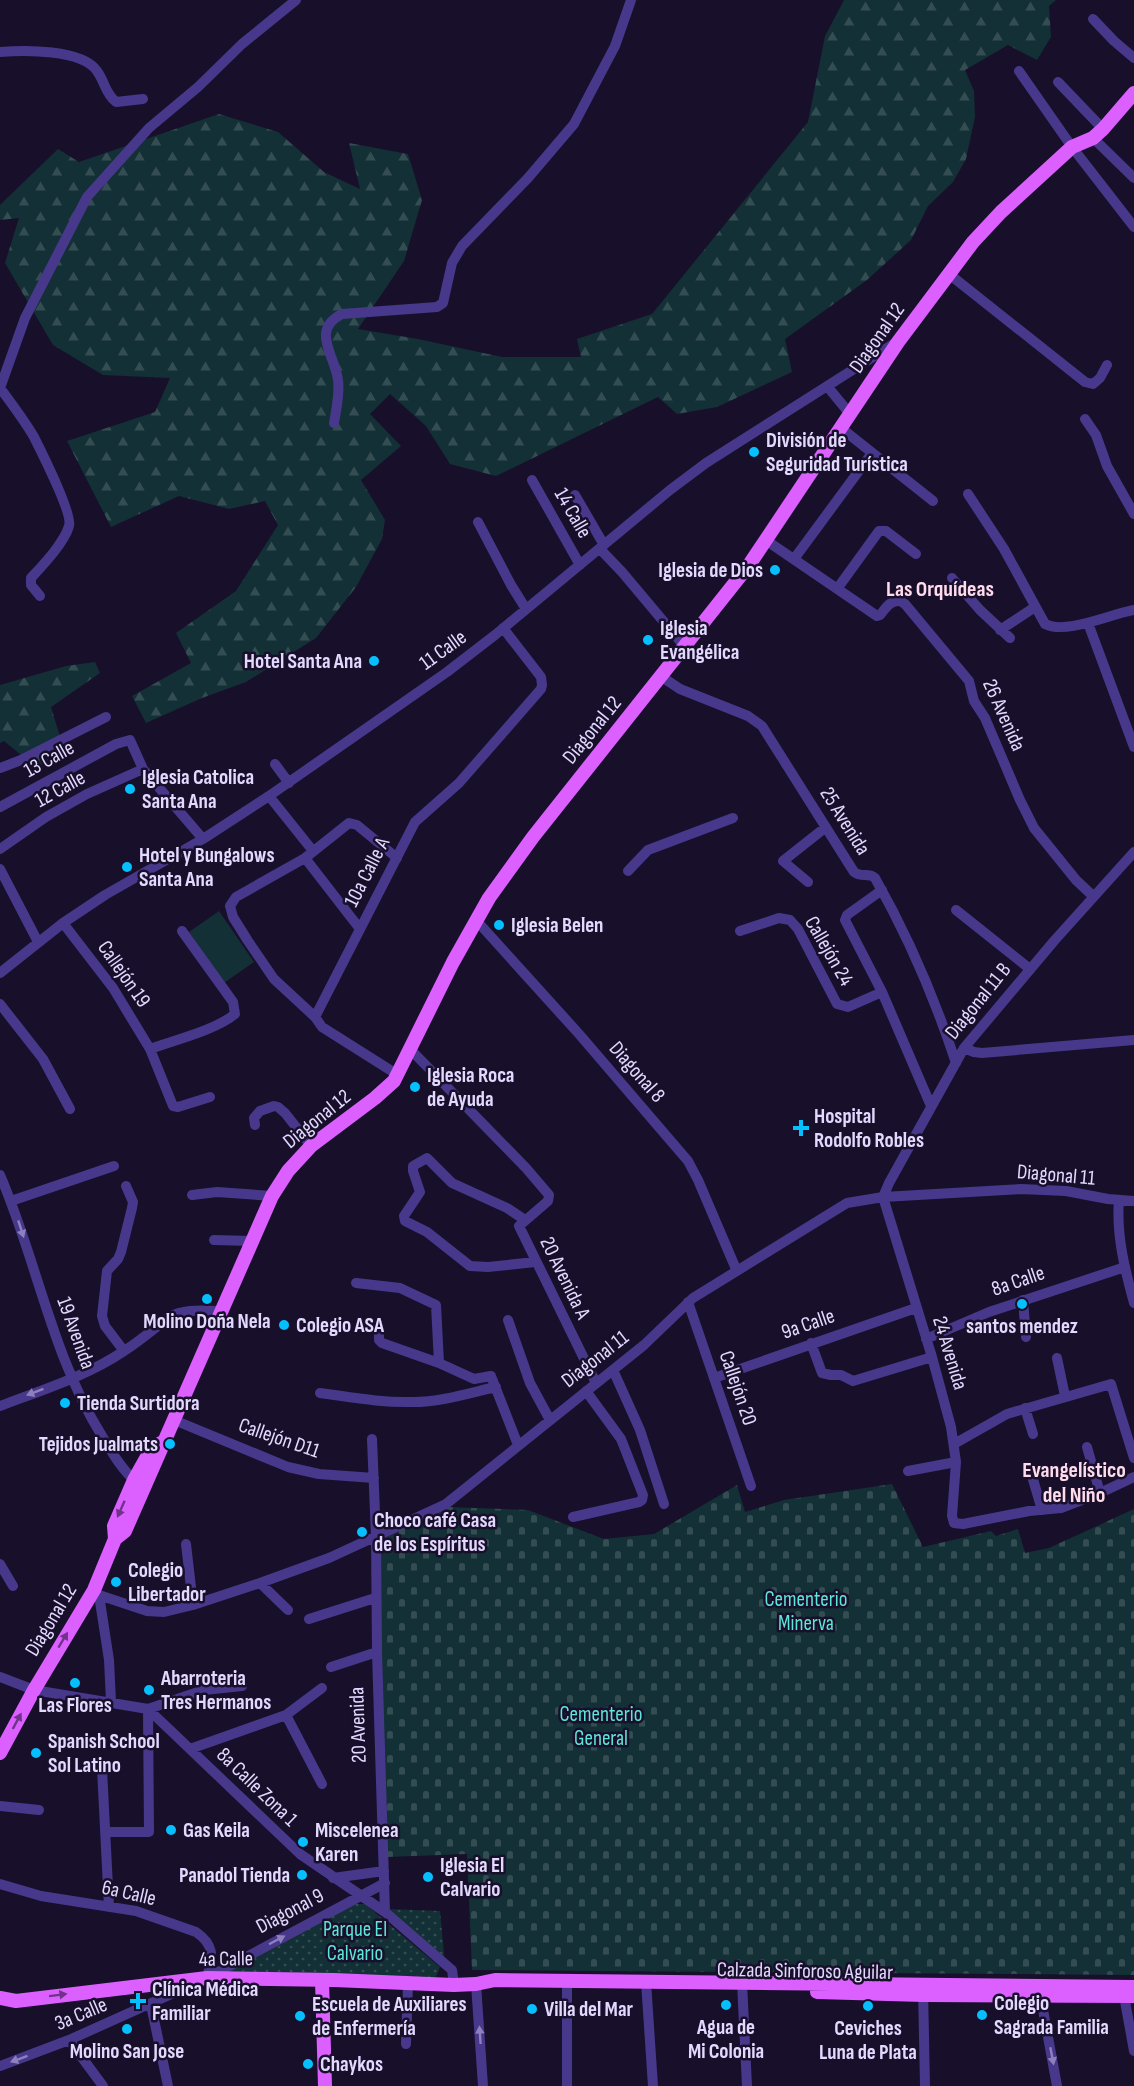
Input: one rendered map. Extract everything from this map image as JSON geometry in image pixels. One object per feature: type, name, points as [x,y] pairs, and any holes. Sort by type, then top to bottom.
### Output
[{"type":"main road","name":"Diagonal 12","points":[[0,1753],[34,1690],[96,1593],[115,1539],[125,1531],[139,1485],[161,1452],[163,1442],[272,1196],[288,1171],[311,1146],[375,1098],[398,1075],[448,971],[489,898],[533,837],[662,677],[767,541],[898,342],[949,274],[987,226],[1072,147],[1098,134],[1134,93]]},
{"type":"main road","name":"4a Calle","points":[[0,1998],[16,2001],[207,1978],[454,1985]]},
{"type":"main road","points":[[322,1980],[325,2086]]},
{"type":"main road","name":"Calzada Sinforoso Aguilar","points":[[454,1985],[495,1980],[567,1986],[1129,1991]]},
{"type":"street","points":[[40,596],[31,585],[31,578],[61,541],[69,528],[70,519],[66,505],[33,437],[0,388],[25,318],[87,197],[149,128],[198,87],[242,44],[296,0]]},
{"type":"street","points":[[334,423],[339,384],[337,370],[325,334],[329,323],[342,314],[437,307],[443,303],[452,263],[462,246],[528,178],[574,124],[615,46],[631,0]]},
{"type":"street","points":[[1093,19],[1134,58]]},
{"type":"street","points":[[0,52],[27,50],[78,57],[90,63],[97,71],[106,92],[116,102],[143,99]]},
{"type":"street","points":[[1019,71],[1072,147],[1134,227]]},
{"type":"street","points":[[1058,82],[1134,178]]},
{"type":"street","points":[[949,274],[1085,382],[1093,384],[1100,378],[1107,365]]},
{"type":"street","name":"11 Calle","points":[[0,973],[63,923],[203,839],[289,783],[461,662],[706,463],[898,342]]},
{"type":"street","points":[[827,386],[850,414]]},
{"type":"street","points":[[1085,419],[1096,435],[1107,466],[1134,514]]},
{"type":"street","points":[[841,428],[933,501]]},
{"type":"street","points":[[794,560],[872,453]]},
{"type":"street","name":"14 Calle","points":[[532,480],[580,565]]},
{"type":"street","points":[[968,494],[1008,556],[1042,621],[1048,626],[1063,627],[1088,623],[1134,610]]},
{"type":"street","points":[[575,495],[602,547],[685,647]]},
{"type":"street","points":[[478,522],[526,609]]},
{"type":"street","points":[[837,589],[879,531],[886,531],[916,554]]},
{"type":"street","name":"26 Avenida","points":[[767,541],[877,616],[891,603],[897,600],[903,602],[969,681],[974,701],[985,718],[1030,821],[1076,880],[1093,896]]},
{"type":"street","points":[[952,578],[1010,638]]},
{"type":"street","points":[[1000,630],[1035,607]]},
{"type":"street","points":[[1088,623],[1134,747]]},
{"type":"street","name":"10a Calle A","points":[[315,1017],[417,819],[459,783],[539,692],[542,685],[540,677],[502,628]]},
{"type":"street","name":"25 Avenida","points":[[662,677],[680,689],[758,722],[854,872],[858,875],[874,876],[882,890]]},
{"type":"street","points":[[0,768],[106,717]]},
{"type":"street","name":"13 Calle","points":[[0,807],[116,744],[130,740],[143,769]]},
{"type":"street","points":[[275,764],[289,783]]},
{"type":"street","points":[[143,769],[203,839]]},
{"type":"street","name":"12 Calle","points":[[0,849],[46,817],[143,769]]},
{"type":"street","points":[[269,796],[360,929]]},
{"type":"street","points":[[628,871],[648,850],[733,818]]},
{"type":"street","points":[[397,858],[352,822],[309,855],[236,897],[230,906],[233,917],[274,979],[326,1030],[398,1075]]},
{"type":"street","points":[[808,882],[783,861],[826,827]]},
{"type":"street","name":"Diagonal 11 B","points":[[883,1197],[964,1048],[1093,896],[1134,852]]},
{"type":"street","points":[[0,869],[38,942]]},
{"type":"street","points":[[882,890],[925,982],[956,1063]]},
{"type":"street","name":"Callejón 24","points":[[882,890],[845,918],[882,992],[931,1106]]},
{"type":"street","points":[[956,910],[1030,969]]},
{"type":"street","name":"Callejón 24","points":[[740,931],[779,918],[790,920],[798,929],[837,1004],[848,1007],[882,992]]},
{"type":"street","name":"Diagonal 8","points":[[476,920],[579,1034],[688,1161],[736,1269]]},
{"type":"street","name":"Callejón 19","points":[[63,923],[113,988],[150,1049],[173,1106],[178,1107],[210,1097]]},
{"type":"street","points":[[150,1049],[213,1027],[235,1014],[233,1002],[182,931]]},
{"type":"street","points":[[0,1004],[43,1059],[70,1108]]},
{"type":"street","points":[[964,1048],[968,1051],[982,1053],[1134,1040]]},
{"type":"street","name":"20 Avenida A","points":[[410,1048],[526,1168],[549,1195],[550,1198],[519,1226],[596,1383]]},
{"type":"street","points":[[255,1125],[256,1114],[274,1106],[279,1107],[311,1146]]},
{"type":"street","points":[[525,1220],[507,1208],[449,1182],[427,1158],[413,1166],[420,1192],[404,1216],[405,1221],[427,1232],[470,1266],[488,1267],[535,1262]]},
{"type":"street","points":[[11,1201],[114,1166]]},
{"type":"street","name":"19 Avenida","points":[[0,1175],[11,1201],[71,1379],[107,1445],[139,1485]]},
{"type":"street","points":[[124,1352],[105,1326],[102,1316],[107,1271],[118,1259],[133,1202],[126,1186]]},
{"type":"street","name":"Diagonal 11","points":[[96,1593],[132,1608],[147,1611],[164,1612],[192,1605],[329,1558],[451,1501],[644,1345],[688,1302],[736,1269],[839,1207],[857,1200],[1044,1189],[1134,1201]]},
{"type":"street","points":[[192,1195],[217,1192],[272,1196]]},
{"type":"street","name":"24 Avenida","points":[[883,1197],[932,1357],[954,1444],[956,1462],[952,1516],[954,1523],[963,1524],[1041,1510]]},
{"type":"street","points":[[1119,1200],[1118,1215],[1125,1267],[1134,1303]]},
{"type":"street","points":[[214,1240],[252,1241]]},
{"type":"street","name":"8a Calle","points":[[926,1339],[1023,1300],[1125,1267]]},
{"type":"street","points":[[356,1283],[400,1288],[436,1305],[439,1363]]},
{"type":"street","points":[[1023,1300],[1026,1337]]},
{"type":"street","name":"Callejón 20","points":[[688,1302],[751,1486]]},
{"type":"street","name":"9a Calle","points":[[714,1378],[916,1308]]},
{"type":"street","points":[[0,1406],[71,1379],[124,1352],[178,1312],[222,1311]]},
{"type":"street","points":[[508,1320],[530,1383],[550,1420]]},
{"type":"street","points":[[379,1333],[381,1343],[439,1363],[474,1379],[491,1376],[518,1445]]},
{"type":"street","points":[[811,1343],[822,1373],[841,1375],[853,1381],[932,1357]]},
{"type":"street","points":[[1057,1358],[1065,1396]]},
{"type":"street","points":[[613,1370],[640,1430],[664,1504]]},
{"type":"street","points":[[954,1444],[999,1418],[1025,1408],[1111,1384],[1134,1458]]},
{"type":"street","points":[[320,1393],[392,1402],[415,1402],[443,1399],[496,1387]]},
{"type":"street","points":[[573,1517],[642,1500],[621,1439],[586,1391]]},
{"type":"street","points":[[1025,1408],[1033,1434]]},
{"type":"street","name":"Callejón D11","points":[[174,1420],[288,1467],[319,1473],[374,1478]]},
{"type":"street","name":"20 Avenida","points":[[372,1439],[384,1912]]},
{"type":"street","points":[[1087,1447],[1100,1493]]},
{"type":"street","points":[[908,1471],[956,1462]]},
{"type":"street","points":[[1032,1476],[1041,1510],[1061,1508],[1134,1477]]},
{"type":"street","points":[[186,1544],[192,1605]]},
{"type":"street","points":[[0,1564],[13,1586]]},
{"type":"street","points":[[260,1583],[288,1610]]},
{"type":"street","points":[[96,1593],[109,1660],[111,1702]]},
{"type":"street","points":[[309,1620],[375,1598]]},
{"type":"street","points":[[331,1667],[376,1652]]},
{"type":"street","points":[[0,1677],[34,1690],[148,1709],[204,1690],[242,1686]]},
{"type":"street","points":[[190,1749],[286,1714],[322,1688]]},
{"type":"street","points":[[105,1832],[149,1832],[148,1709]]},
{"type":"street","name":"8a Calle Zona 1","points":[[148,1709],[300,1854],[384,1912],[452,1970],[454,1985]]},
{"type":"street","points":[[286,1714],[322,1784]]},
{"type":"street","points":[[102,1769],[109,1907]]},
{"type":"street","points":[[0,1806],[39,1810]]},
{"type":"street","points":[[333,1878],[384,1871]]},
{"type":"street","name":"Diagonal 9","points":[[207,1978],[384,1883]]},
{"type":"street","name":"6a Calle","points":[[0,1884],[41,1896],[136,1911],[196,1932],[204,1938],[212,1952],[207,1978]]},
{"type":"street","name":"3a Calle","points":[[0,2066],[69,2040],[207,1978]]},
{"type":"street","points":[[406,2044],[408,1983]]},
{"type":"street","points":[[476,1984],[483,2086]]},
{"type":"street","points":[[567,1986],[567,2086]]},
{"type":"street","points":[[646,1986],[652,2086]]},
{"type":"street","points":[[742,1986],[747,2086]]},
{"type":"street","points":[[923,1990],[925,2086]]},
{"type":"street","points":[[1040,1990],[1057,2086]]},
{"type":"street","points":[[1129,1991],[1134,2051]]},
{"type":"street","points":[[151,2005],[168,2086]]},
{"type":"street","points":[[69,2040],[103,2086]]},
{"type":"green space","points":[[844,0],[1056,0],[1049,6],[1051,37],[1037,60],[1008,45],[965,70],[974,91],[975,117],[966,159],[953,182],[928,206],[911,240],[867,280],[785,339],[792,372],[717,407],[677,414],[658,397],[496,476],[450,464],[426,426],[390,394],[370,414],[401,446],[361,480],[385,520],[382,539],[356,587],[316,638],[246,682],[202,698],[146,723],[132,696],[191,663],[176,633],[236,591],[278,525],[265,501],[229,509],[179,496],[111,527],[67,441],[155,412],[170,378],[103,375],[53,345],[5,263],[19,218],[0,220],[0,205],[58,149],[79,162],[219,114],[278,132],[324,172],[360,189],[349,143],[408,154],[422,200],[404,261],[358,329],[502,357],[581,357],[577,339],[652,314],[808,122],[825,36]]},
{"type":"green space","points":[[95,662],[100,673],[51,707],[65,753],[37,768],[4,741],[0,743],[0,685],[66,666]]},
{"type":"green space","points":[[219,911],[254,962],[224,983],[189,932]]},
{"type":"green space","name":"Cementerio General","points":[[892,1484],[923,1547],[991,1531],[996,1536],[1018,1529],[1025,1553],[1049,1548],[1134,1509],[1134,1975],[472,1970],[467,1854],[387,1857],[377,1541],[446,1507],[528,1510],[604,1539],[654,1534],[737,1485],[745,1512],[784,1500]]},
{"type":"green space","name":"Parque El Calvario","points":[[351,1904],[365,1904],[440,1967],[436,1977],[232,1971],[229,1966]]},
{"type":"green space","points":[[387,1909],[440,1911],[445,1964]]},
{"type":"place","name":"División de Seguridad Turística","points":[[754,452]]},
{"type":"place","name":"Iglesia de Dios","points":[[775,570]]},
{"type":"place","name":"Iglesia Evangélica","points":[[648,640]]},
{"type":"place","name":"Hotel Santa Ana","points":[[374,661]]},
{"type":"place","name":"Iglesia Catolica Santa Ana","points":[[130,789]]},
{"type":"place","name":"Hotel y Bungalows Santa Ana","points":[[127,867]]},
{"type":"place","name":"Iglesia Belen","points":[[499,925]]},
{"type":"place","name":"Iglesia Roca de Ayuda","points":[[415,1087]]},
{"type":"place","name":"Hospital Rodolfo Robles","points":[[801,1128]]},
{"type":"place","name":"Molino Doña Nela","points":[[207,1299]]},
{"type":"place","name":"santos mendez","points":[[1022,1304]]},
{"type":"place","name":"Colegio ASA","points":[[284,1325]]},
{"type":"place","name":"Tienda Surtidora","points":[[65,1403]]},
{"type":"place","name":"Tejidos Jualmats","points":[[170,1444]]},
{"type":"place","name":"Choco café Casa de los Espíritus","points":[[362,1532]]},
{"type":"place","name":"Colegio Libertador","points":[[116,1582]]},
{"type":"place","name":"Las Flores","points":[[75,1683]]},
{"type":"place","name":"Abarroteria Tres Hermanos","points":[[149,1690]]},
{"type":"place","name":"Spanish School Sol Latino","points":[[36,1753]]},
{"type":"place","name":"Gas Keila","points":[[171,1830]]},
{"type":"place","name":"Miscelenea Karen","points":[[303,1842]]},
{"type":"place","name":"Panadol Tienda","points":[[302,1875]]},
{"type":"place","name":"Iglesia El Calvario","points":[[428,1877]]},
{"type":"place","name":"Clínica Médica Familiar","points":[[138,2001]]},
{"type":"place","name":"Agua de Mi Colonia","points":[[726,2005]]},
{"type":"place","name":"Ceviches Luna de Plata","points":[[868,2006]]},
{"type":"place","name":"Villa del Mar","points":[[532,2009]]},
{"type":"place","name":"Colegio Sagrada Familia","points":[[982,2015]]},
{"type":"place","name":"Escuela de Auxiliares de Enfermería","points":[[300,2016]]},
{"type":"place","name":"Molino San Jose","points":[[127,2029]]},
{"type":"place","name":"Chaykos","points":[[308,2064]]},
{"type":"district","name":"Las Orquídeas","points":[[940,589]]},
{"type":"district","name":"Evangelístico del Niño","points":[[1074,1482]]},
{"type":"park label","name":"Cementerio Minerva","points":[[806,1611]]}]
